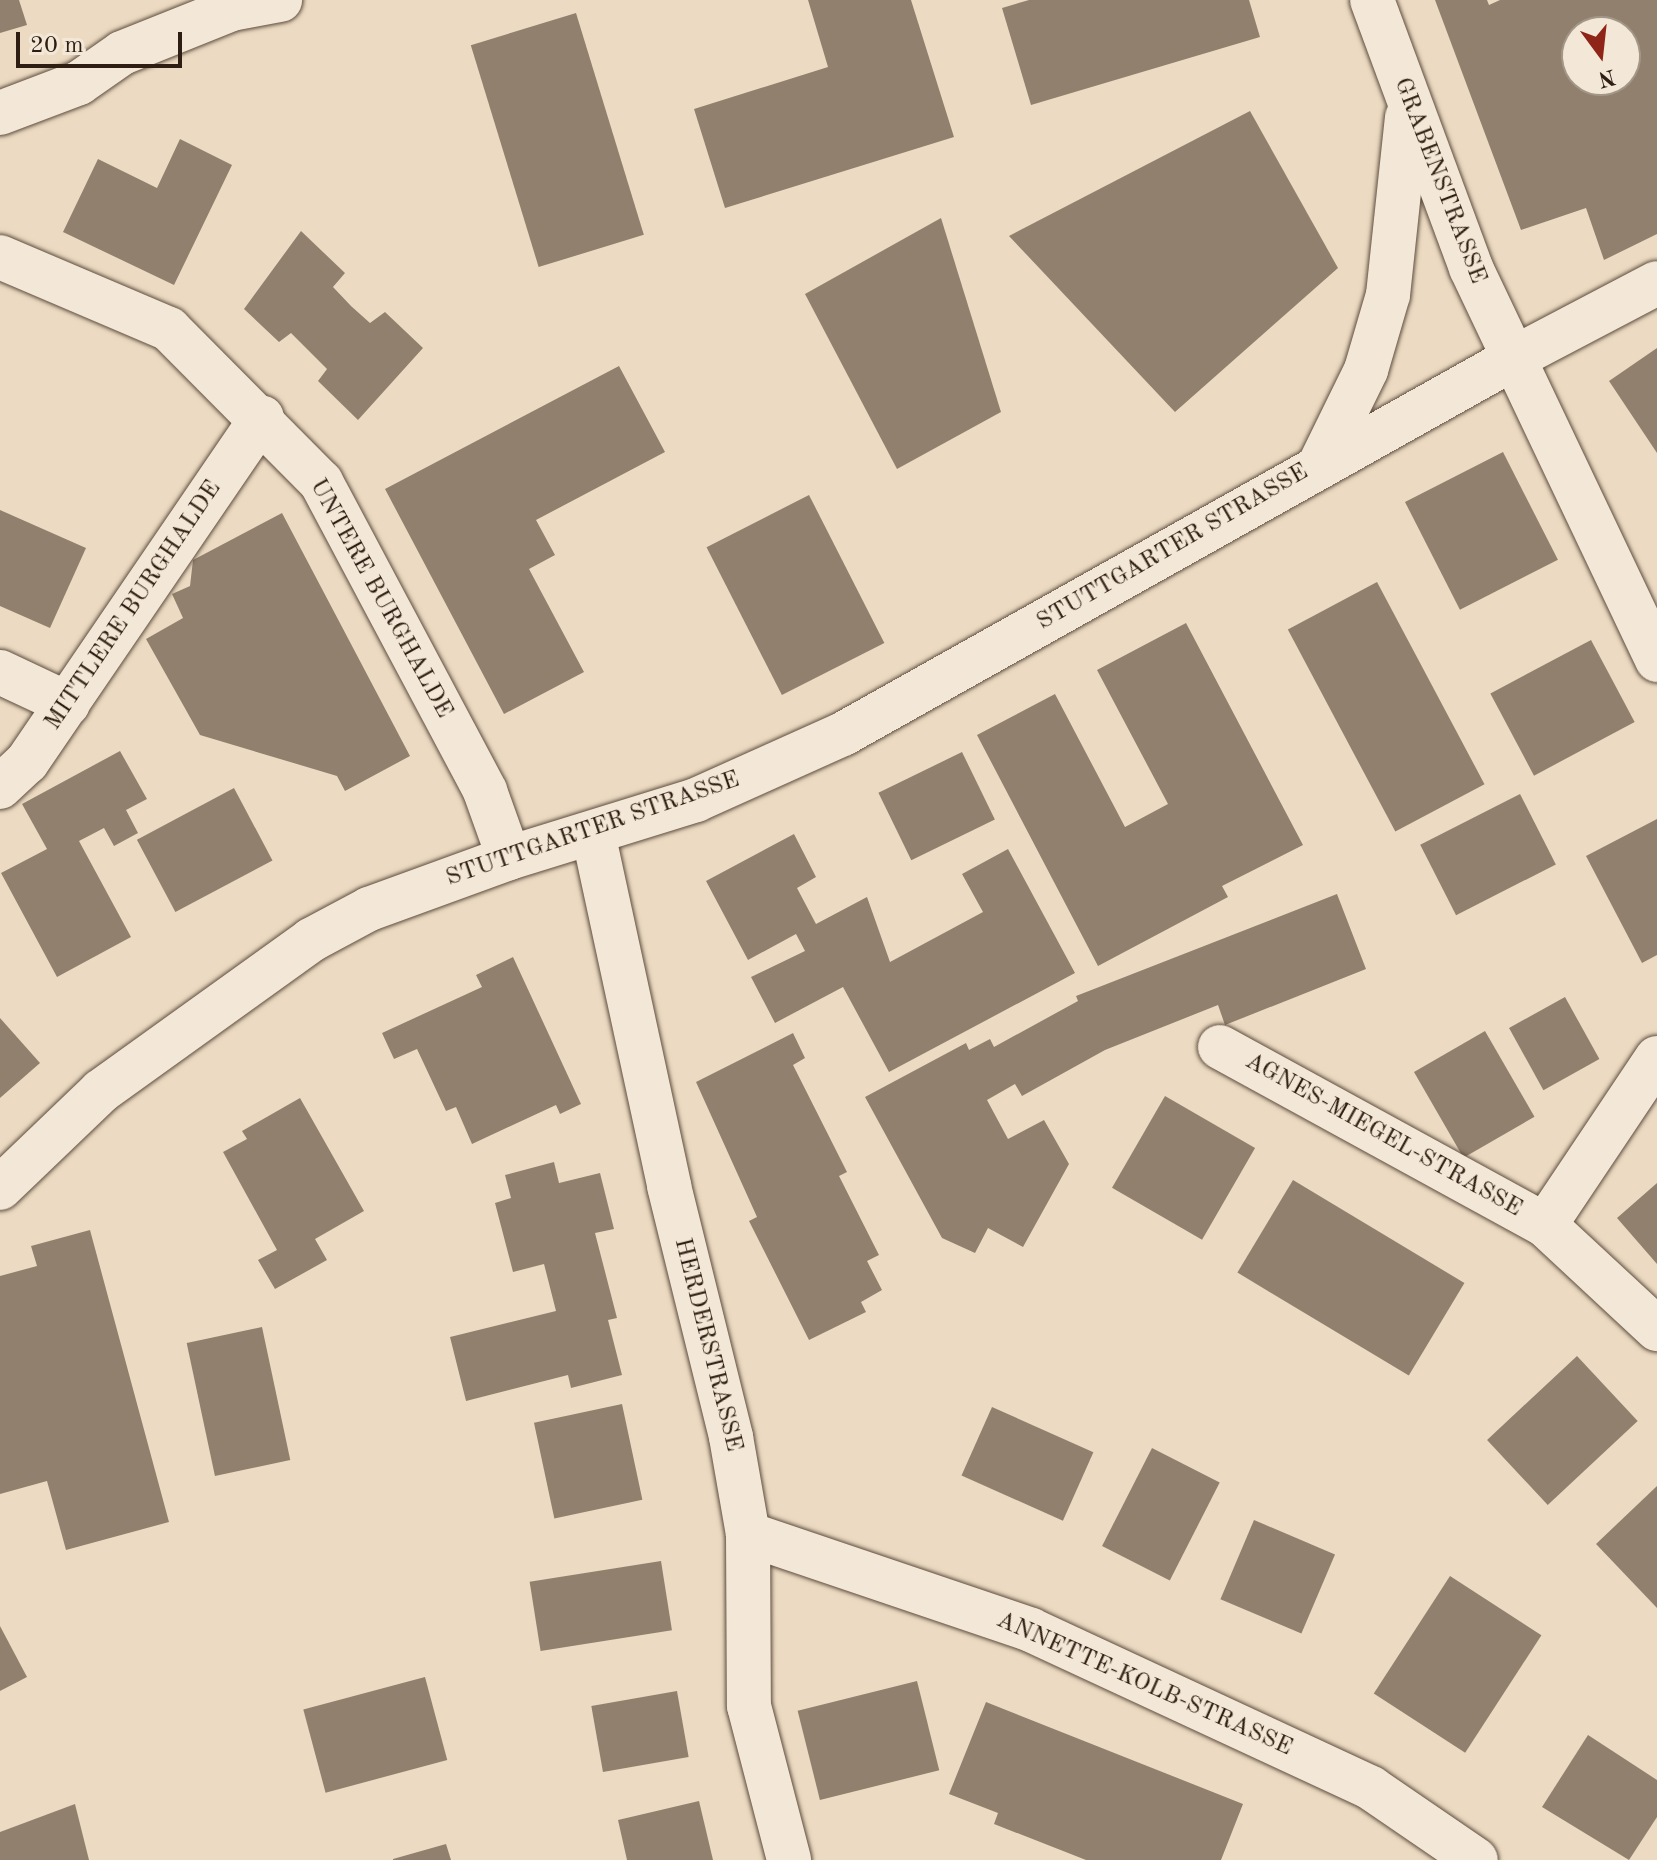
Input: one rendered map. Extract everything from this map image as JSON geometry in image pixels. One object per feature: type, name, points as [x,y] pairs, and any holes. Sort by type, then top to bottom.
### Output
[{"type":"street","points":[[0,113],[79,83],[122,53],[232,9],[280,0]]},
{"type":"street","name":"GRABENSTRASSE","points":[[1372,0],[1408,106],[1471,268],[1657,660]]},
{"type":"street","points":[[1320,464],[1366,370],[1388,295],[1398,243],[1408,106]]},
{"type":"street","name":"UNTERE BURGHALDE","points":[[0,257],[169,329],[262,418],[321,482],[485,791],[509,858]]},
{"type":"street","name":"STUTTGARTER STRASSE","points":[[0,1188],[101,1091],[311,940],[369,909],[509,858],[696,800],[843,734],[1320,464],[1657,283]]},
{"type":"street","name":"MITTLERE BURGHALDE","points":[[0,787],[27,762],[262,418]]},
{"type":"street","points":[[0,672],[68,704]]},
{"type":"street","name":"HERDERSTRASSE","points":[[593,833],[669,1186],[731,1437],[748,1534],[749,1706],[789,1860]]},
{"type":"street","name":"AGNES-MIEGEL-STRASSE","points":[[1220,1047],[1545,1225],[1657,1329]]},
{"type":"street","name":"AGNES-MIEGEL-STRASSE","points":[[1545,1225],[1657,1058]]},
{"type":"street","name":"ANNETTE-KOLB-STRASSE","points":[[748,1534],[1031,1630],[1371,1788],[1476,1860]]},
{"type":"building","points":[[0,0],[19,0],[27,25],[0,33]]},
{"type":"building","points":[[808,0],[911,0],[954,137],[725,208],[694,109],[828,67]]},
{"type":"building","points":[[1029,0],[1249,0],[1260,37],[1031,105],[1002,8]]},
{"type":"building","points":[[1435,0],[1487,0],[1489,5],[1500,0],[1657,0],[1657,234],[1604,260],[1586,208],[1521,230]]},
{"type":"building","points":[[576,13],[644,235],[539,267],[471,45]]},
{"type":"building","points":[[1250,111],[1338,268],[1175,412],[1009,236]]},
{"type":"building","points":[[180,139],[232,165],[174,285],[63,232],[98,159],[157,188]]},
{"type":"building","points":[[941,218],[1001,412],[897,469],[805,294]]},
{"type":"building","points":[[301,231],[345,273],[333,287],[351,306],[370,323],[385,312],[423,348],[358,420],[318,381],[327,369],[291,333],[279,342],[244,309]]},
{"type":"building","points":[[1657,348],[1657,453],[1609,381]]},
{"type":"building","points":[[619,366],[665,452],[536,520],[555,555],[529,569],[584,672],[504,714],[385,489]]},
{"type":"building","points":[[1503,452],[1558,560],[1460,610],[1405,502]]},
{"type":"building","points":[[809,495],[884,643],[782,695],[707,547]]},
{"type":"building","points":[[0,510],[86,548],[50,628],[0,606]]},
{"type":"building","points":[[282,513],[410,756],[345,791],[337,776],[200,735],[146,639],[183,618],[172,594],[190,586],[193,560]]},
{"type":"building","points":[[1377,582],[1485,784],[1395,832],[1288,629]]},
{"type":"building","points":[[1186,623],[1303,845],[1222,886],[1228,897],[1098,966],[977,735],[1055,694],[1125,827],[1168,804],[1097,670]]},
{"type":"building","points":[[1591,640],[1635,722],[1534,776],[1490,694]]},
{"type":"building","points":[[120,751],[147,799],[126,810],[138,833],[114,846],[104,828],[79,841],[131,937],[57,977],[1,873],[47,849],[22,804]]},
{"type":"building","points":[[962,752],[995,819],[911,860],[878,793]]},
{"type":"building","points":[[234,788],[272,860],[175,912],[137,840]]},
{"type":"building","points":[[1520,794],[1556,864],[1456,915],[1420,845]]},
{"type":"building","points":[[1657,819],[1657,955],[1642,963],[1586,856]]},
{"type":"building","points":[[794,834],[816,877],[797,888],[816,924],[867,897],[890,962],[983,912],[962,874],[1008,849],[1075,973],[889,1072],[843,987],[775,1023],[751,977],[805,951],[796,934],[748,960],[706,881]]},
{"type":"building","points":[[1337,894],[1366,969],[1225,1025],[1218,1005],[1105,1050],[1022,1096],[1015,1084],[987,1100],[1008,1139],[1044,1120],[1069,1164],[1023,1247],[988,1228],[975,1253],[942,1238],[865,1097],[966,1043],[969,1050],[990,1039],[994,1047],[1078,1001],[1076,996]]},
{"type":"building","points":[[513,957],[581,1104],[560,1114],[556,1105],[472,1144],[456,1107],[446,1111],[417,1049],[394,1059],[382,1033],[482,987],[476,975]]},
{"type":"building","points":[[1565,997],[1599,1059],[1543,1090],[1509,1028]]},
{"type":"building","points":[[0,1018],[40,1063],[0,1098]]},
{"type":"building","points":[[1485,1031],[1535,1117],[1463,1158],[1414,1072]]},
{"type":"building","points":[[793,1033],[805,1058],[793,1065],[847,1172],[839,1176],[879,1255],[867,1261],[882,1290],[861,1302],[866,1312],[809,1340],[749,1221],[757,1217],[696,1082]]},
{"type":"building","points":[[1165,1096],[1255,1148],[1202,1240],[1112,1188]]},
{"type":"building","points":[[300,1098],[364,1211],[315,1239],[327,1260],[275,1289],[258,1260],[277,1250],[223,1152],[247,1139],[242,1131]]},
{"type":"building","points":[[554,1162],[559,1183],[600,1173],[614,1229],[595,1233],[617,1318],[608,1320],[622,1375],[571,1388],[568,1375],[466,1401],[450,1337],[556,1311],[544,1264],[513,1272],[495,1203],[511,1198],[505,1175]]},
{"type":"building","points":[[1293,1180],[1464,1283],[1409,1376],[1237,1273]]},
{"type":"building","points":[[1657,1183],[1657,1264],[1617,1218]]},
{"type":"building","points":[[90,1230],[169,1522],[66,1550],[47,1481],[0,1494],[0,1276],[37,1266],[31,1246]]},
{"type":"building","points":[[262,1327],[290,1460],[215,1476],[187,1343]]},
{"type":"building","points":[[1577,1356],[1638,1421],[1548,1505],[1487,1440]]},
{"type":"building","points":[[622,1404],[642,1500],[554,1519],[534,1423]]},
{"type":"building","points":[[992,1407],[1093,1452],[1063,1521],[961,1476]]},
{"type":"building","points":[[1152,1448],[1220,1483],[1170,1581],[1102,1546]]},
{"type":"building","points":[[1657,1486],[1657,1608],[1596,1544]]},
{"type":"building","points":[[1254,1520],[1335,1554],[1301,1634],[1220,1599]]},
{"type":"building","points":[[661,1561],[672,1630],[541,1651],[530,1582]]},
{"type":"building","points":[[1450,1576],[1541,1635],[1465,1753],[1374,1693]]},
{"type":"building","points":[[0,1626],[27,1677],[0,1691]]},
{"type":"building","points":[[425,1677],[447,1760],[326,1793],[303,1710]]},
{"type":"building","points":[[917,1681],[939,1770],[820,1800],[798,1711]]},
{"type":"building","points":[[677,1691],[689,1757],[603,1772],[591,1706]]},
{"type":"building","points":[[986,1702],[1243,1804],[1221,1860],[1086,1860],[994,1824],[998,1813],[949,1794]]},
{"type":"building","points":[[1588,1735],[1657,1780],[1657,1817],[1629,1860],[1542,1807]]},
{"type":"building","points":[[699,1801],[713,1860],[627,1860],[618,1820]]},
{"type":"building","points":[[75,1804],[89,1860],[0,1860],[0,1832]]},
{"type":"building","points":[[446,1844],[451,1860],[393,1860],[393,1859]]}]
